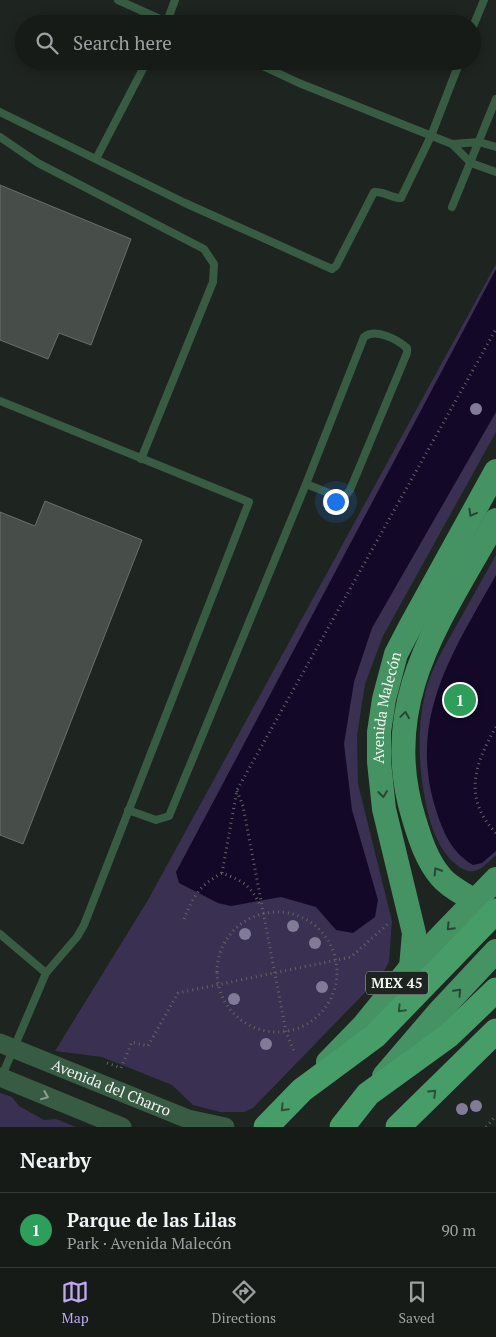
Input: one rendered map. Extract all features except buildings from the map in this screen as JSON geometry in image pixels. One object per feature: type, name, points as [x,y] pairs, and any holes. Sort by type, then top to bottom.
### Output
[{"type":"highway","points":[[302,1090],[375,1036],[485,906]]},
{"type":"highway","points":[[368,1094],[448,1036],[496,990]]},
{"type":"highway","points":[[398,1127],[496,1031]]},
{"type":"highway","name":"MEX 45","points":[[266,1127],[302,1090]]},
{"type":"highway","name":"MEX 45","points":[[342,1127],[368,1094]]},
{"type":"main road","name":"Avenida Malecón","points":[[410,967],[414,932],[384,809],[378,762],[379,732],[384,698],[396,654],[496,471]]},
{"type":"main road","name":"Avenida Malecón","points":[[485,906],[441,878],[428,857],[408,800],[403,742],[404,714],[421,658],[496,520]]},
{"type":"main road","name":"MEX 45","points":[[302,1090],[364,1025],[410,967],[485,906],[496,879]]},
{"type":"main road","name":"MEX 45","points":[[368,1094],[438,1013],[496,951]]},
{"type":"street","name":"Avenida del Charro","points":[[6,1046],[188,1119],[225,1127]]},
{"type":"street","points":[[1,1078],[122,1127]]},
{"type":"lane","points":[[120,0],[151,15]]},
{"type":"lane","points":[[171,15],[176,0]]},
{"type":"lane","points":[[478,15],[484,0]]},
{"type":"lane","points":[[96,159],[142,70]]},
{"type":"lane","points":[[271,70],[298,83],[452,144],[471,163],[496,172]]},
{"type":"lane","points":[[0,112],[185,203],[332,269],[336,266],[374,192],[380,191],[395,198],[401,198],[431,136],[457,70]]},
{"type":"lane","points":[[452,207],[496,99]]},
{"type":"lane","points":[[0,137],[38,163],[204,249],[214,264],[213,282],[141,459]]},
{"type":"lane","points":[[452,144],[479,142],[496,147]]},
{"type":"lane","points":[[128,810],[156,820],[169,816],[173,810],[364,337],[369,333],[375,332],[402,344],[406,348],[407,353],[350,490],[345,496],[339,497],[306,484]]},
{"type":"lane","points":[[0,401],[249,502],[84,925],[77,937],[46,973],[6,1046],[1,1078]]},
{"type":"lane","points":[[0,934],[46,973]]},
{"type":"path","points":[[184,919],[194,896],[205,882],[222,872],[237,790],[496,329]]},
{"type":"path","points":[[496,727],[480,754],[475,777],[481,812],[488,825],[496,833]]},
{"type":"path","points":[[237,790],[244,806],[286,1032],[294,1051]]},
{"type":"path","points":[[222,872],[236,878],[251,888],[264,912]]},
{"type":"path","points":[[264,912],[286,912],[308,920],[321,930],[332,944],[338,961],[337,985],[330,1003],[307,1024],[286,1032],[273,1033],[250,1027],[236,1016],[223,1001],[217,984],[216,968],[220,952],[229,935],[245,920],[264,912]]},
{"type":"path","points":[[107,1063],[122,1068],[132,1042],[148,1046],[178,992],[338,961],[354,955],[394,917]]},
{"type":"path","points":[[486,1127],[496,1116]]},
{"type":"shaded area","points":[[496,264],[496,432],[383,636],[365,684],[357,736],[358,784],[392,921],[389,962],[381,976],[253,1108],[244,1112],[220,1112],[193,1105],[172,1085],[102,1057],[55,1051],[148,900]]},
{"type":"shaded area","points":[[496,269],[496,412],[372,628],[354,682],[344,744],[352,810],[378,900],[375,917],[353,933],[336,930],[316,907],[281,897],[231,906],[218,903],[179,883],[176,872]]},
{"type":"shaded area","points":[[496,555],[496,855],[480,869],[470,871],[459,867],[442,848],[426,807],[421,771],[421,714],[432,671]]},
{"type":"shaded area","points":[[496,575],[496,851],[482,863],[473,865],[454,848],[442,826],[428,777],[427,745],[431,716],[439,687],[450,659]]},
{"type":"shaded area","points":[[0,1093],[12,1097],[19,1106],[44,1120],[56,1119],[76,1127],[0,1127]]},
{"type":"place","name":"Parque de las Lilas","points":[[460,700]]}]
